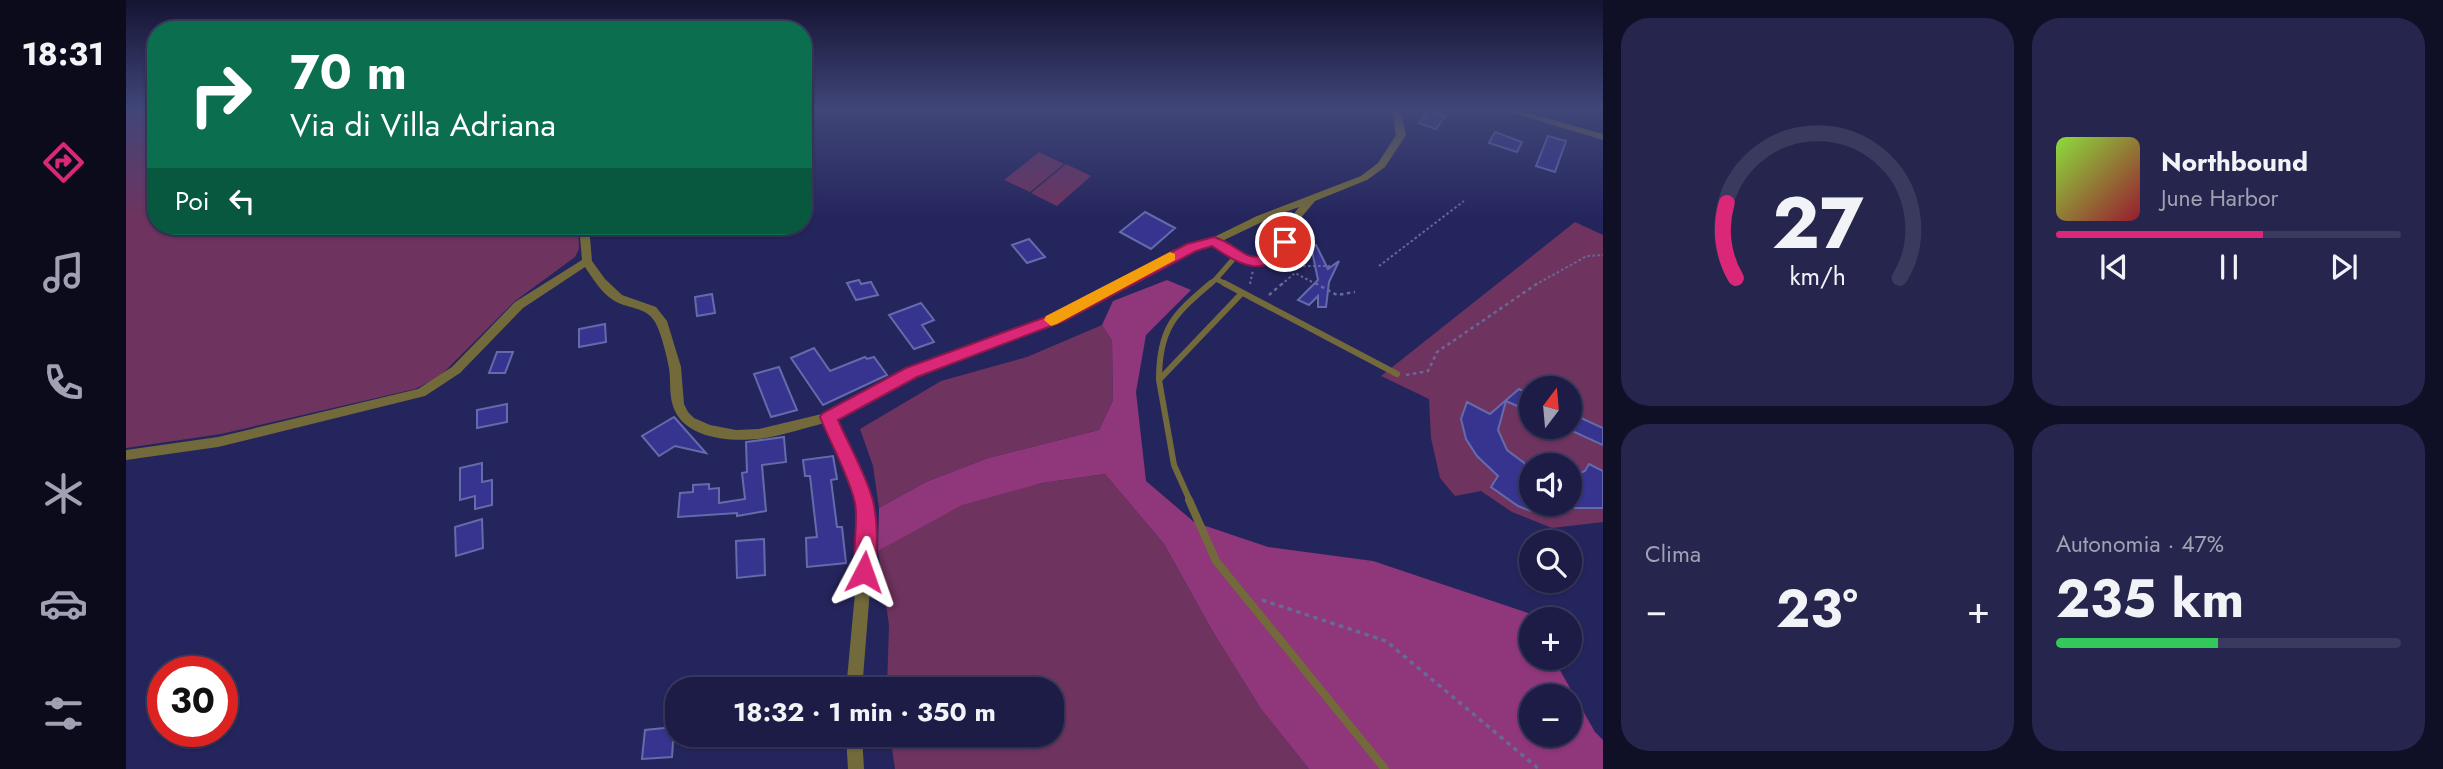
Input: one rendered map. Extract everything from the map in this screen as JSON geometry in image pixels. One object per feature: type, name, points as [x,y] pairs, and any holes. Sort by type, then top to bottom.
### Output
[{"type":"street","points":[[585,235],[587,261],[601,282],[614,295],[646,307],[658,316],[675,367],[679,408],[690,422],[723,433],[750,435],[776,432],[829,417],[912,372],[1059,317],[1177,253],[1214,241],[1261,218],[1364,178],[1379,168],[1394,146]]},
{"type":"street","points":[[1214,241],[1236,256],[1254,263],[1276,254],[1295,218],[1311,200]]},
{"type":"street","points":[[1261,218],[1290,230]]},
{"type":"street","points":[[126,455],[218,442],[421,393],[456,370],[519,305],[587,261]]},
{"type":"street","points":[[829,417],[865,509],[867,539],[855,677]]},
{"type":"street","points":[[855,747],[856,769]]},
{"type":"lane","points":[[1236,256],[1216,279],[1171,318],[1158,349],[1159,380],[1174,465],[1216,561],[1385,769]]},
{"type":"lane","points":[[1216,279],[1397,374]]},
{"type":"lane","points":[[1159,380],[1241,294]]},
{"type":"path","points":[[1379,266],[1464,201]]},
{"type":"path","points":[[1397,374],[1411,376],[1428,371],[1437,352],[1523,292],[1587,256],[1603,255]]},
{"type":"path","points":[[1241,294],[1249,291],[1254,263]]},
{"type":"path","points":[[1268,296],[1302,266],[1330,266]]},
{"type":"path","points":[[1295,273],[1337,295],[1355,292]]},
{"type":"path","points":[[1239,592],[1385,641],[1539,769]]},
{"type":"shaded area","points":[[126,146],[147,146],[147,235],[578,235],[579,249],[575,257],[515,301],[439,377],[415,389],[221,434],[126,448]]},
{"type":"shaded area","points":[[1039,152],[1064,164],[1030,192],[1004,180]]},
{"type":"shaded area","points":[[1066,164],[1091,176],[1057,206],[1031,193]]},
{"type":"shaded area","points":[[1575,222],[1603,235],[1603,522],[1552,528],[1522,516],[1582,516],[1582,453],[1519,453],[1519,515],[1481,491],[1455,496],[1440,478],[1431,438],[1429,399],[1381,376]]},
{"type":"shaded area","points":[[1167,280],[1191,290],[1146,335],[1136,392],[1146,481],[1194,522],[1268,547],[1373,561],[1519,610],[1519,670],[1560,670],[1568,684],[1519,684],[1519,747],[1582,747],[1582,709],[1595,732],[1603,740],[1603,769],[1309,769],[1261,709],[1213,632],[1164,544],[1105,474],[1042,483],[962,505],[878,551],[879,508],[926,482],[988,458],[1099,430],[1113,400],[1112,341],[1102,325],[1113,301]]},
{"type":"shaded area","points":[[1102,325],[1112,341],[1113,400],[1099,430],[988,458],[926,482],[879,508],[873,466],[860,429],[941,381],[1027,357]]},
{"type":"shaded area","points":[[1105,474],[1164,544],[1213,632],[1261,709],[1309,769],[895,769],[892,747],[1064,747],[1064,677],[887,677],[889,625],[878,551],[964,502],[1042,483]]},
{"type":"building","points":[[1498,146],[1520,146],[1517,152]]},
{"type":"building","points":[[1544,146],[1564,146],[1555,172],[1536,166]]},
{"type":"building","points":[[1145,212],[1175,228],[1151,249],[1120,232]]},
{"type":"building","points":[[1029,239],[1045,257],[1027,263],[1012,245]]},
{"type":"building","points":[[1316,245],[1328,269],[1339,261],[1329,282],[1326,307],[1318,307],[1318,296],[1309,305],[1298,300],[1318,280],[1311,246]]},
{"type":"building","points":[[859,280],[861,284],[871,282],[878,295],[856,300],[847,283]]},
{"type":"building","points":[[712,294],[715,313],[697,316],[695,297]]},
{"type":"building","points":[[921,303],[934,320],[922,325],[934,342],[914,349],[889,315]]},
{"type":"building","points":[[605,324],[606,342],[579,347],[579,329]]},
{"type":"building","points":[[814,348],[830,371],[865,357],[874,357],[887,375],[823,405],[791,358]]},
{"type":"building","points":[[497,352],[513,352],[505,373],[489,373]]},
{"type":"building","points":[[779,367],[797,410],[771,417],[754,374]]},
{"type":"building","points":[[1519,389],[1519,407],[1506,401],[1498,430],[1507,450],[1519,459],[1519,506],[1491,487],[1498,476],[1477,456],[1466,439],[1461,419],[1467,402],[1490,414]]},
{"type":"building","points":[[507,404],[507,422],[477,428],[477,410]]},
{"type":"building","points":[[674,417],[706,453],[675,446],[659,456],[642,436]]},
{"type":"building","points":[[1582,418],[1603,428],[1603,445],[1582,435]]},
{"type":"building","points":[[784,437],[786,462],[762,465],[766,511],[737,516],[737,513],[678,517],[680,493],[693,492],[693,485],[709,484],[709,489],[719,488],[719,503],[745,499],[742,473],[747,472],[746,442]]},
{"type":"building","points":[[833,456],[837,479],[831,480],[837,527],[842,527],[846,563],[807,567],[806,538],[817,537],[810,476],[805,476],[803,460]]},
{"type":"building","points":[[482,463],[482,482],[492,480],[492,505],[475,509],[475,496],[460,500],[460,468]]},
{"type":"building","points":[[1589,464],[1603,471],[1603,508],[1582,508],[1582,472]]},
{"type":"building","points":[[482,519],[483,548],[456,556],[455,527]]},
{"type":"building","points":[[764,539],[765,575],[737,578],[736,541]]},
{"type":"building","points":[[665,728],[665,747],[673,747],[672,757],[642,759],[645,730]]},
{"type":"slow traffic","points":[[1051,320],[1170,257]]},
{"type":"route","points":[[864,572],[867,539],[864,502],[829,417],[912,372],[1059,317],[1177,253],[1214,241],[1240,259],[1256,263],[1274,256],[1285,242]]}]
